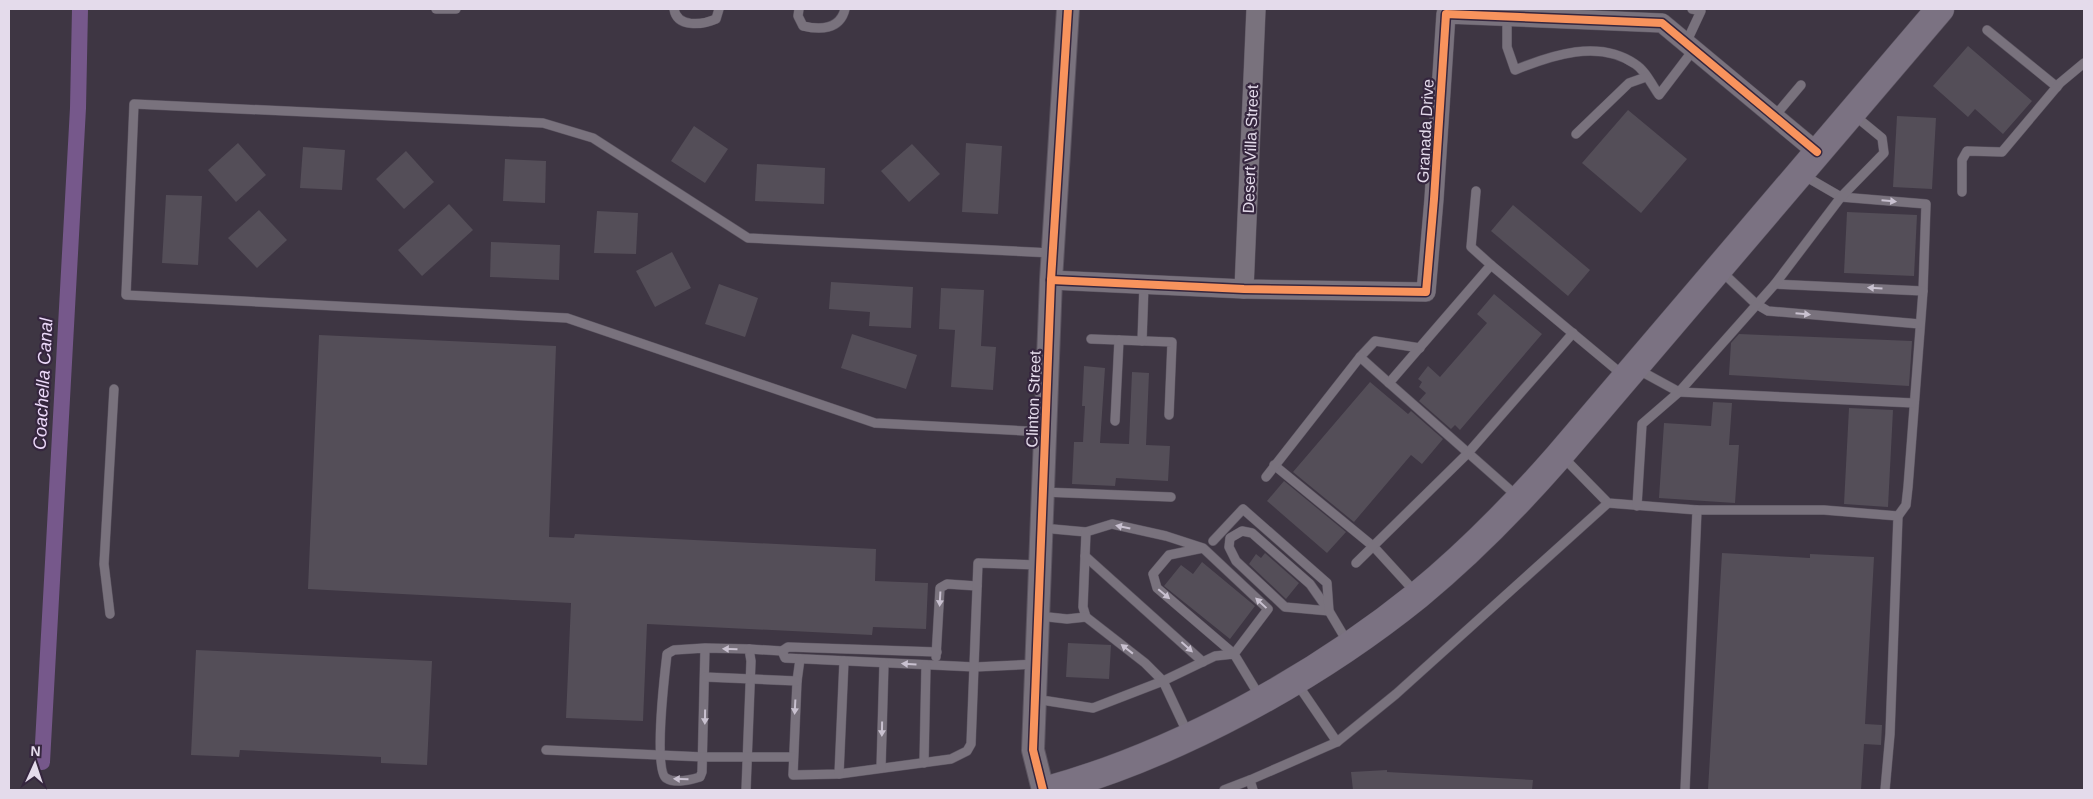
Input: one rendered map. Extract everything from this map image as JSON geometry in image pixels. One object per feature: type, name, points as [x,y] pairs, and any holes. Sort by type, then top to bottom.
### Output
[{"type":"main road","points":[[1048,790],[1135,761],[1189,737],[1262,699],[1350,645],[1418,594],[1470,549],[1520,499],[1560,454],[1940,9]]},
{"type":"street","name":"Clinton Street","points":[[1043,790],[1033,750],[1051,280],[1068,9]]},
{"type":"street","name":"Desert Villa Street","points":[[1244,289],[1256,9]]},
{"type":"street","name":"Granada Drive","points":[[1051,280],[1244,289],[1426,292],[1446,14],[1662,23],[1817,152]]},
{"type":"lane","points":[[436,9],[456,9]]},
{"type":"lane","points":[[674,9],[675,17],[680,21],[703,24],[716,19],[719,9]]},
{"type":"lane","points":[[799,9],[798,16],[803,26],[817,29],[835,25],[843,16],[845,9]]},
{"type":"lane","points":[[1507,17],[1506,47],[1515,70],[1544,58],[1573,52],[1611,53],[1636,64],[1659,94],[1690,46],[1701,12],[1692,9]]},
{"type":"lane","points":[[1987,30],[2057,87]]},
{"type":"lane","points":[[1962,192],[1962,160],[1967,151],[2002,152],[2057,87],[2084,63]]},
{"type":"lane","points":[[1576,134],[1629,83],[1646,77]]},
{"type":"lane","points":[[1774,117],[1801,85]]},
{"type":"lane","points":[[1045,432],[875,423],[567,318],[126,295],[134,104],[543,123],[593,138],[748,238],[1053,254]]},
{"type":"lane","points":[[1637,506],[1642,424],[1679,392],[1775,284],[1841,197],[1884,153],[1882,138],[1851,112]]},
{"type":"lane","points":[[1800,173],[1841,197],[1926,204],[1924,291],[1906,504],[1898,516],[1890,734],[1885,790]]},
{"type":"lane","points":[[1476,191],[1471,247],[1573,333],[1631,372],[1679,392],[1914,403]]},
{"type":"lane","points":[[1389,383],[1491,265]]},
{"type":"lane","points":[[1719,270],[1756,304],[1768,311],[1920,324]]},
{"type":"lane","points":[[1775,284],[1924,291]]},
{"type":"lane","points":[[1142,341],[1144,285]]},
{"type":"lane","points":[[1356,563],[1468,453],[1573,333]]},
{"type":"lane","points":[[1091,339],[1172,342],[1169,415]]},
{"type":"lane","points":[[1115,421],[1119,340]]},
{"type":"lane","points":[[1266,477],[1375,341],[1420,348]]},
{"type":"lane","points":[[1360,358],[1520,499]]},
{"type":"lane","points":[[110,614],[104,564],[114,389]]},
{"type":"lane","points":[[1560,454],[1608,503],[1697,510],[1824,510],[1898,516]]},
{"type":"lane","points":[[1274,465],[1374,547],[1418,594]]},
{"type":"lane","points":[[1043,492],[1171,497]]},
{"type":"lane","points":[[1224,790],[1338,742],[1396,694],[1608,503]]},
{"type":"lane","points":[[1213,540],[1243,509],[1327,583],[1328,611]]},
{"type":"lane","points":[[1685,790],[1697,510]]},
{"type":"lane","points":[[1035,699],[1093,708],[1163,681],[1215,656],[1234,654],[1268,609],[1203,548],[1166,536],[1112,524],[1086,532],[1042,528]]},
{"type":"lane","points":[[1328,611],[1285,607],[1250,577],[1236,561],[1229,547],[1230,538],[1242,531],[1252,533],[1310,584],[1328,611],[1350,645]]},
{"type":"lane","points":[[1086,532],[1083,607],[1086,617],[1145,663],[1163,681],[1189,737]]},
{"type":"lane","points":[[1203,548],[1169,554],[1153,574],[1157,588],[1234,654],[1262,699]]},
{"type":"lane","points":[[1085,556],[1203,662]]},
{"type":"lane","points":[[800,659],[792,775],[839,774],[951,759],[968,751],[971,744],[978,563],[1040,565]]},
{"type":"lane","points":[[924,762],[931,665],[936,652],[940,588],[946,584],[977,586]]},
{"type":"lane","points":[[1038,616],[1067,619],[1086,617]]},
{"type":"lane","points":[[705,648],[704,757],[700,778],[683,781],[666,778],[662,774],[659,755],[667,654],[674,650],[705,648],[782,651],[788,647],[936,652]]},
{"type":"lane","points":[[746,790],[750,679],[749,649]]},
{"type":"lane","points":[[782,651],[786,658],[975,668],[1037,664]]},
{"type":"lane","points":[[839,774],[844,661]]},
{"type":"lane","points":[[881,768],[884,663]]},
{"type":"lane","points":[[705,677],[797,681]]},
{"type":"lane","points":[[1295,679],[1338,742]]},
{"type":"lane","points":[[546,750],[704,757],[793,757]]},
{"type":"lane","points":[[1250,780],[1253,790]]},
{"type":"building","points":[[1968,46],[2032,101],[2003,134],[1975,109],[1968,117],[1933,86]]},
{"type":"building","points":[[1628,110],[1687,159],[1641,213],[1582,163]]},
{"type":"building","points":[[1897,116],[1936,118],[1932,189],[1893,187]]},
{"type":"building","points":[[694,126],[728,149],[705,183],[671,161]]},
{"type":"building","points":[[238,143],[266,175],[236,202],[208,170]]},
{"type":"building","points":[[966,143],[1002,146],[998,214],[962,212]]},
{"type":"building","points":[[912,144],[940,174],[909,202],[881,171]]},
{"type":"building","points":[[303,147],[345,150],[342,190],[300,188]]},
{"type":"building","points":[[406,151],[434,182],[404,209],[376,179]]},
{"type":"building","points":[[505,159],[546,161],[545,203],[503,201]]},
{"type":"building","points":[[757,164],[825,168],[824,204],[755,201]]},
{"type":"building","points":[[166,195],[202,196],[198,265],[162,263]]},
{"type":"building","points":[[449,204],[473,230],[422,276],[398,250]]},
{"type":"building","points":[[1513,205],[1590,270],[1568,296],[1491,231]]},
{"type":"building","points":[[259,210],[287,240],[257,268],[228,238]]},
{"type":"building","points":[[597,211],[638,213],[636,254],[594,253]]},
{"type":"building","points":[[1847,212],[1917,215],[1914,276],[1844,273]]},
{"type":"building","points":[[491,242],[560,245],[559,280],[490,277]]},
{"type":"building","points":[[672,252],[691,288],[655,307],[636,271]]},
{"type":"building","points":[[831,282],[913,287],[911,328],[869,326],[870,312],[829,309]]},
{"type":"building","points":[[719,284],[758,298],[745,337],[705,324]]},
{"type":"building","points":[[941,288],[984,290],[981,346],[996,347],[993,390],[951,387],[955,330],[939,329]]},
{"type":"building","points":[[1494,294],[1542,334],[1460,430],[1455,425],[1451,429],[1419,401],[1426,393],[1419,387],[1422,382],[1418,379],[1428,366],[1440,377],[1487,323],[1477,314]]},
{"type":"building","points":[[852,334],[917,355],[906,389],[841,368]]},
{"type":"building","points":[[1739,334],[1912,341],[1909,386],[1729,375],[1731,343]]},
{"type":"building","points":[[319,335],[556,346],[549,537],[574,538],[575,534],[876,549],[875,581],[928,583],[926,629],[873,627],[872,635],[647,624],[643,721],[566,718],[571,603],[308,589]]},
{"type":"building","points":[[1084,366],[1105,368],[1100,443],[1129,444],[1132,372],[1149,373],[1146,445],[1170,446],[1168,481],[1116,478],[1115,486],[1072,484],[1074,442],[1083,442],[1085,406],[1082,406]]},
{"type":"building","points":[[1370,382],[1408,414],[1411,411],[1443,439],[1422,464],[1411,455],[1354,522],[1293,472]]},
{"type":"building","points":[[1713,402],[1732,403],[1729,445],[1739,445],[1735,503],[1659,498],[1664,423],[1711,426]]},
{"type":"building","points":[[1849,408],[1893,410],[1888,507],[1844,504]]},
{"type":"building","points":[[1284,481],[1346,532],[1327,553],[1267,501]]},
{"type":"building","points":[[1265,553],[1299,583],[1286,599],[1249,564],[1256,554],[1261,558]]},
{"type":"building","points":[[1722,553],[1810,558],[1810,554],[1874,557],[1865,724],[1882,725],[1881,745],[1864,744],[1861,790],[1708,790]]},
{"type":"building","points":[[1202,562],[1255,606],[1230,639],[1164,586],[1181,565],[1193,574]]},
{"type":"building","points":[[1068,643],[1111,645],[1109,679],[1066,677]]},
{"type":"building","points":[[196,650],[432,661],[427,765],[381,763],[381,757],[240,750],[239,757],[191,755]]},
{"type":"building","points":[[1387,770],[1387,772],[1533,780],[1532,790],[1353,790],[1351,772]]},
{"type":"waterway","name":"Coachella Canal","points":[[42,762],[78,108],[80,9]]},
{"type":"cycle path","points":[[1043,790],[1033,750],[1051,280],[1068,9]]},
{"type":"cycle path","points":[[1051,280],[1244,289],[1426,292],[1446,14],[1662,23],[1817,152]]}]
